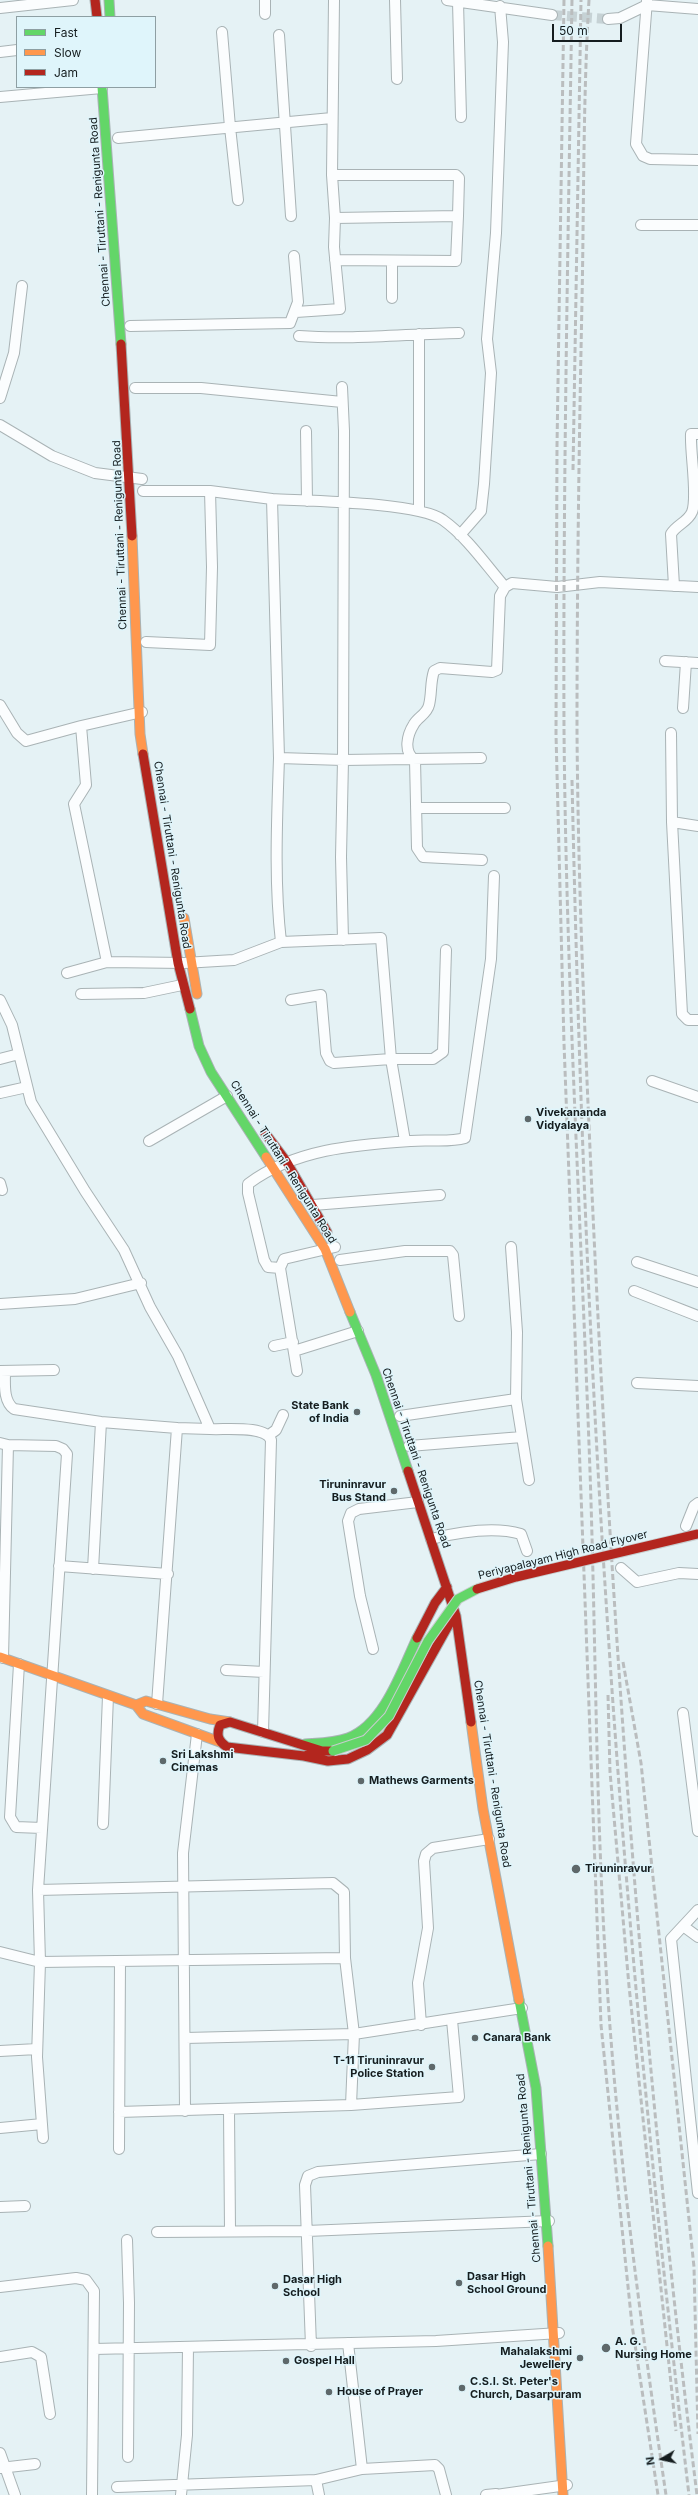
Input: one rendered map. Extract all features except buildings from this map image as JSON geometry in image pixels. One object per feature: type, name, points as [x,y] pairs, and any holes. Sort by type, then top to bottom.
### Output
[{"type":"main road","points":[[95,0],[97,16]]},
{"type":"main road","points":[[109,0],[110,16]]},
{"type":"main road","name":"Chennai - Tiruttani - Renigunta Road","points":[[102,88],[130,478],[138,714],[182,985],[199,1046],[211,1072],[274,1168],[340,1260],[344,1270]]},
{"type":"main road","points":[[130,322],[131,339]]},
{"type":"main road","points":[[142,474],[144,503]]},
{"type":"main road","points":[[146,638],[148,713]]},
{"type":"main road","name":"Chennai - Tiruttani - Renigunta Road","points":[[182,910],[201,1019],[207,1038]]},
{"type":"main road","name":"Chennai - Tiruttani - Renigunta Road","points":[[231,1085],[248,1111]]},
{"type":"main road","name":"Chennai - Tiruttani - Renigunta Road","points":[[257,1123],[286,1161],[313,1205],[330,1248],[358,1331],[376,1375],[418,1502],[435,1538],[462,1607],[472,1660]]},
{"type":"main road","name":"Chennai - Tiruttani - Renigunta Road","points":[[354,1297],[400,1416],[455,1614],[490,1839],[529,2008],[540,2068],[559,2333],[567,2490]]},
{"type":"main road","name":"Periyapalayam High Road Flyover","points":[[304,1756],[322,1751],[333,1751],[366,1740],[389,1716],[428,1641],[458,1599],[476,1589],[516,1577],[698,1534]]},
{"type":"main road","points":[[136,1705],[146,1701],[210,1719],[230,1722],[305,1744],[333,1742],[352,1737],[363,1730],[381,1709],[433,1608],[447,1587]]},
{"type":"main road","points":[[1,1658],[51,1677],[136,1705],[143,1714],[220,1742],[227,1747],[304,1756],[328,1762],[352,1759],[370,1750],[387,1735],[455,1614]]},
{"type":"main road","name":"Chennai - Tiruttani - Renigunta Road","points":[[481,1721],[496,1835],[524,1970]]},
{"type":"main road","points":[[220,1742],[217,1732],[220,1725],[230,1722]]},
{"type":"main road","name":"Periyapalayam High Road Flyover","points":[[305,1744],[322,1751]]},
{"type":"main road","name":"Chennai - Tiruttani - Renigunta Road","points":[[529,2008],[541,2154],[550,2221]]},
{"type":"street","points":[[0,8],[74,0]]},
{"type":"street","points":[[265,0],[265,14]]},
{"type":"street","points":[[296,312],[340,309],[335,260],[335,218],[332,175],[334,0]]},
{"type":"street","points":[[395,0],[397,79]]},
{"type":"street","points":[[447,0],[500,6],[552,15]]},
{"type":"street","points":[[458,2],[461,117]]},
{"type":"street","points":[[608,19],[620,18],[647,3],[698,9]]},
{"type":"street","points":[[647,3],[636,144],[638,150],[650,159],[698,160]]},
{"type":"street","points":[[460,535],[481,511],[484,484],[491,373],[487,339],[496,234],[503,42],[500,6]]},
{"type":"street","points":[[222,32],[238,200]]},
{"type":"street","points":[[279,35],[292,216]]},
{"type":"street","points":[[0,52],[16,50]]},
{"type":"street","points":[[0,97],[92,88]]},
{"type":"street","points":[[118,138],[286,121],[332,118]]},
{"type":"street","points":[[332,175],[456,175],[459,178],[456,261],[335,260]]},
{"type":"street","points":[[335,218],[458,216]]},
{"type":"street","points":[[641,225],[698,225]]},
{"type":"street","points":[[130,322],[290,323],[296,312],[298,302],[294,256]]},
{"type":"street","points":[[392,261],[392,298]]},
{"type":"street","points":[[0,398],[14,353],[22,286]]},
{"type":"street","points":[[299,336],[396,337],[418,334],[459,333]]},
{"type":"street","points":[[418,334],[419,511]]},
{"type":"street","points":[[342,387],[341,857],[344,940]]},
{"type":"street","points":[[135,388],[201,388],[342,402]]},
{"type":"street","points":[[0,425],[52,456],[95,473],[130,478],[142,474]]},
{"type":"street","points":[[306,431],[307,501]]},
{"type":"street","points":[[674,586],[671,534],[674,528],[689,518],[694,509],[691,434],[698,434]]},
{"type":"street","points":[[143,491],[210,491],[272,499],[342,503],[419,511],[443,520],[460,535],[505,587]]},
{"type":"street","points":[[146,638],[210,645],[212,566],[210,491]]},
{"type":"street","points":[[272,499],[279,758],[276,852],[277,907],[281,942]]},
{"type":"street","points":[[482,860],[423,857],[417,848],[415,760],[408,753],[408,740],[414,724],[429,706],[430,682],[434,671],[440,668],[492,672],[497,670],[498,608],[500,596],[505,587],[512,583],[556,587],[600,582],[698,587]]},
{"type":"street","points":[[665,661],[698,663]]},
{"type":"street","points":[[683,708],[686,662]]},
{"type":"street","points":[[0,705],[17,732],[26,742],[81,726],[148,713]]},
{"type":"street","points":[[81,726],[86,785],[74,804],[107,962]]},
{"type":"street","points":[[671,733],[672,822],[682,1014],[688,1020],[698,1020]]},
{"type":"street","points":[[279,758],[342,760],[481,758]]},
{"type":"street","points":[[416,808],[506,808]]},
{"type":"street","points":[[672,822],[698,826]]},
{"type":"street","points":[[280,1268],[268,1267],[264,1260],[248,1193],[248,1184],[286,1161],[324,1151],[405,1142],[457,1141],[465,1138],[468,1132],[474,1068],[491,959],[494,876]]},
{"type":"street","points":[[67,973],[107,962],[192,963],[234,960],[281,942],[382,938],[391,1059],[405,1142]]},
{"type":"street","points":[[292,1000],[321,995],[326,1053],[330,1061],[334,1063],[391,1059],[433,1059],[443,1052],[446,950]]},
{"type":"street","points":[[81,994],[144,993],[182,985]]},
{"type":"street","points":[[0,1000],[12,1025],[31,1102],[124,1250],[141,1282],[150,1307],[178,1356],[202,1406],[210,1429]]},
{"type":"street","points":[[0,1059],[19,1054]]},
{"type":"street","points":[[652,1081],[698,1097]]},
{"type":"street","points":[[0,1093],[27,1087]]},
{"type":"street","points":[[149,1141],[227,1096]]},
{"type":"street","points":[[313,1205],[440,1195]]},
{"type":"street","points":[[511,1247],[517,1332],[516,1399],[529,1480]]},
{"type":"street","points":[[297,1371],[280,1268],[284,1259],[330,1248]]},
{"type":"street","points":[[340,1260],[405,1251],[450,1252],[453,1255],[459,1316]]},
{"type":"street","points":[[637,1262],[698,1282]]},
{"type":"street","points":[[0,1304],[75,1299],[141,1282]]},
{"type":"street","points":[[634,1291],[698,1316]]},
{"type":"street","points":[[274,1346],[293,1346],[358,1331]]},
{"type":"street","points":[[54,1370],[2,1371],[6,1398],[9,1405],[14,1408],[100,1422],[177,1428],[260,1430],[269,1435],[271,1440],[263,1732]]},
{"type":"street","points":[[637,1383],[698,1386]]},
{"type":"street","points":[[400,1416],[516,1399]]},
{"type":"street","points":[[269,1435],[276,1430],[283,1415]]},
{"type":"street","points":[[93,1569],[100,1422]]},
{"type":"street","points":[[157,1704],[168,1574],[177,1428]]},
{"type":"street","points":[[409,1446],[522,1436]]},
{"type":"street","points":[[1,1658],[4,1444],[56,1446],[63,1449],[67,1454],[38,1890],[40,1962],[37,2049],[43,2138]]},
{"type":"street","points":[[373,1649],[360,1596],[348,1521],[351,1514],[359,1509],[418,1502]]},
{"type":"street","points":[[686,1526],[694,1506],[698,1503]]},
{"type":"street","points":[[435,1538],[497,1530],[510,1531],[521,1534],[527,1551]]},
{"type":"street","points":[[59,1566],[168,1574]]},
{"type":"street","points":[[621,1568],[637,1582],[679,1573],[698,1574]]},
{"type":"street","points":[[19,1664],[10,1817],[16,1827],[42,1828]]},
{"type":"street","points":[[226,1670],[264,1672]]},
{"type":"street","points":[[104,1824],[108,1696]]},
{"type":"street","points":[[683,1713],[698,1831]]},
{"type":"street","points":[[185,2111],[183,1887],[186,1820],[197,1734]]},
{"type":"street","points":[[421,2025],[418,1983],[428,1928],[424,1861],[426,1854],[433,1848],[490,1839]]},
{"type":"street","points":[[38,1890],[334,1883],[344,1892],[345,1958],[354,2034],[350,2105]]},
{"type":"street","points":[[698,1910],[671,1939],[698,2186]]},
{"type":"street","points":[[683,1926],[698,1937]]},
{"type":"street","points":[[0,1952],[40,1962],[345,1958]]},
{"type":"street","points":[[119,2149],[120,1961]]},
{"type":"street","points":[[185,2038],[354,2034],[529,2008]]},
{"type":"street","points":[[119,2112],[229,2110],[350,2105],[459,2097],[452,2020]]},
{"type":"street","points":[[0,2051],[37,2049]]},
{"type":"street","points":[[229,2110],[230,2230]]},
{"type":"street","points":[[0,2128],[42,2124]]},
{"type":"street","points":[[311,2346],[305,2185],[308,2176],[318,2172],[541,2154]]},
{"type":"street","points":[[0,2208],[25,2206]]},
{"type":"street","points":[[157,2232],[230,2230],[307,2231],[550,2221]]},
{"type":"street","points":[[127,2240],[129,2348],[128,2457]]},
{"type":"street","points":[[0,2287],[76,2278],[86,2280],[94,2291],[92,2495]]},
{"type":"street","points":[[94,2349],[311,2346],[348,2343],[436,2341],[559,2333]]},
{"type":"street","points":[[348,2343],[362,2469]]},
{"type":"street","points":[[182,2490],[186,2434],[188,2347]]},
{"type":"street","points":[[0,2357],[32,2352],[41,2357],[50,2414]]},
{"type":"street","points":[[0,2453],[3,2467],[15,2495]]},
{"type":"street","points":[[3,2467],[35,2464]]},
{"type":"street","points":[[117,2487],[182,2490],[316,2480],[362,2469],[435,2465],[439,2469],[446,2495]]},
{"type":"street","points":[[316,2480],[320,2495]]},
{"type":"street","points":[[493,2495],[567,2490]]},
{"type":"tunnel","points":[[552,15],[608,19]]},
{"type":"railway","points":[[564,0],[557,446],[556,734],[564,1043],[601,2025],[632,2325],[658,2495]]},
{"type":"railway","points":[[572,0],[564,546],[565,818],[570,997],[591,1512],[600,1849],[607,1984],[617,2112],[639,2304],[666,2495]]},
{"type":"railway","points":[[573,470],[581,0]]},
{"type":"railway","points":[[589,0],[584,150],[578,515],[577,729],[582,961],[592,1193],[609,1519],[645,2008],[678,2333],[697,2495]]},
{"type":"railway","points":[[572,780],[577,985],[589,1293],[600,1498],[614,1712],[631,1936],[652,2160],[689,2495]]},
{"type":"railway","points":[[623,1662],[641,1763],[694,2267],[698,2434]]},
{"type":"railway","points":[[608,1695],[610,1772],[629,1986],[676,2431]]},
{"type":"traffic: fast","points":[[109,0],[110,16]]},
{"type":"traffic: fast","points":[[102,88],[121,344]]},
{"type":"traffic: fast","points":[[190,1009],[199,1046],[211,1072],[266,1157]]},
{"type":"traffic: fast","points":[[350,1312],[376,1375],[408,1471]]},
{"type":"traffic: fast","points":[[333,1751],[366,1740],[389,1716],[428,1641],[458,1599],[477,1589]]},
{"type":"traffic: fast","points":[[305,1744],[343,1740],[361,1731],[372,1721],[382,1709],[390,1695],[417,1638]]},
{"type":"traffic: fast","points":[[519,2000],[536,2088],[548,2246]]},
{"type":"traffic: slow","points":[[132,536],[140,734],[143,754]]},
{"type":"traffic: slow","points":[[184,918],[197,994]]},
{"type":"traffic: slow","points":[[266,1157],[325,1249],[350,1312]]},
{"type":"traffic: slow","points":[[0,1657],[136,1705],[146,1701],[210,1719],[230,1722]]},
{"type":"traffic: slow","points":[[136,1705],[143,1714],[220,1742]]},
{"type":"traffic: slow","points":[[471,1722],[483,1809],[519,2000]]},
{"type":"traffic: slow","points":[[548,2246],[563,2495]]},
{"type":"traffic: jam","points":[[95,0],[97,16]]},
{"type":"traffic: jam","points":[[121,344],[132,536]]},
{"type":"traffic: jam","points":[[143,754],[178,963],[190,1009]]},
{"type":"traffic: jam","points":[[265,1133],[286,1161],[327,1232]]},
{"type":"traffic: jam","points":[[408,1471],[456,1616],[471,1722]]},
{"type":"traffic: jam","points":[[477,1589],[516,1577],[698,1534]]},
{"type":"traffic: jam","points":[[417,1638],[435,1603],[447,1587]]},
{"type":"traffic: jam","points":[[304,1756],[328,1761],[348,1759],[367,1750],[387,1735],[453,1617]]},
{"type":"traffic: jam","points":[[322,1751],[230,1722],[220,1725],[219,1729],[219,1738],[227,1747],[304,1756],[322,1751],[333,1751]]},
{"type":"place","name":"Vivekananda Vidyalaya","points":[[528,1119]]},
{"type":"place","name":"State Bank of India","points":[[357,1412]]},
{"type":"place","name":"Tiruninravur Bus Stand","points":[[394,1491]]},
{"type":"place","name":"Sri Lakshmi Cinemas","points":[[163,1761]]},
{"type":"place","name":"Mathews Garments","points":[[361,1781]]},
{"type":"place","name":"Tiruninravur","points":[[576,1869]]},
{"type":"place","name":"Canara Bank","points":[[475,2038]]},
{"type":"place","name":"T-11 Tiruninravur Police Station","points":[[432,2067]]},
{"type":"place","name":"Dasar High School Ground","points":[[459,2283]]},
{"type":"place","name":"Dasar High School","points":[[275,2286]]},
{"type":"place","name":"A. G. Nursing Home","points":[[606,2348]]},
{"type":"place","name":"Mahalakshmi Jewellery","points":[[580,2358]]},
{"type":"place","name":"Gospel Hall","points":[[286,2361]]},
{"type":"place","name":"C.S.I. St. Peter's Church, Dasarpuram","points":[[462,2388]]},
{"type":"place","name":"House of Prayer","points":[[329,2392]]}]
